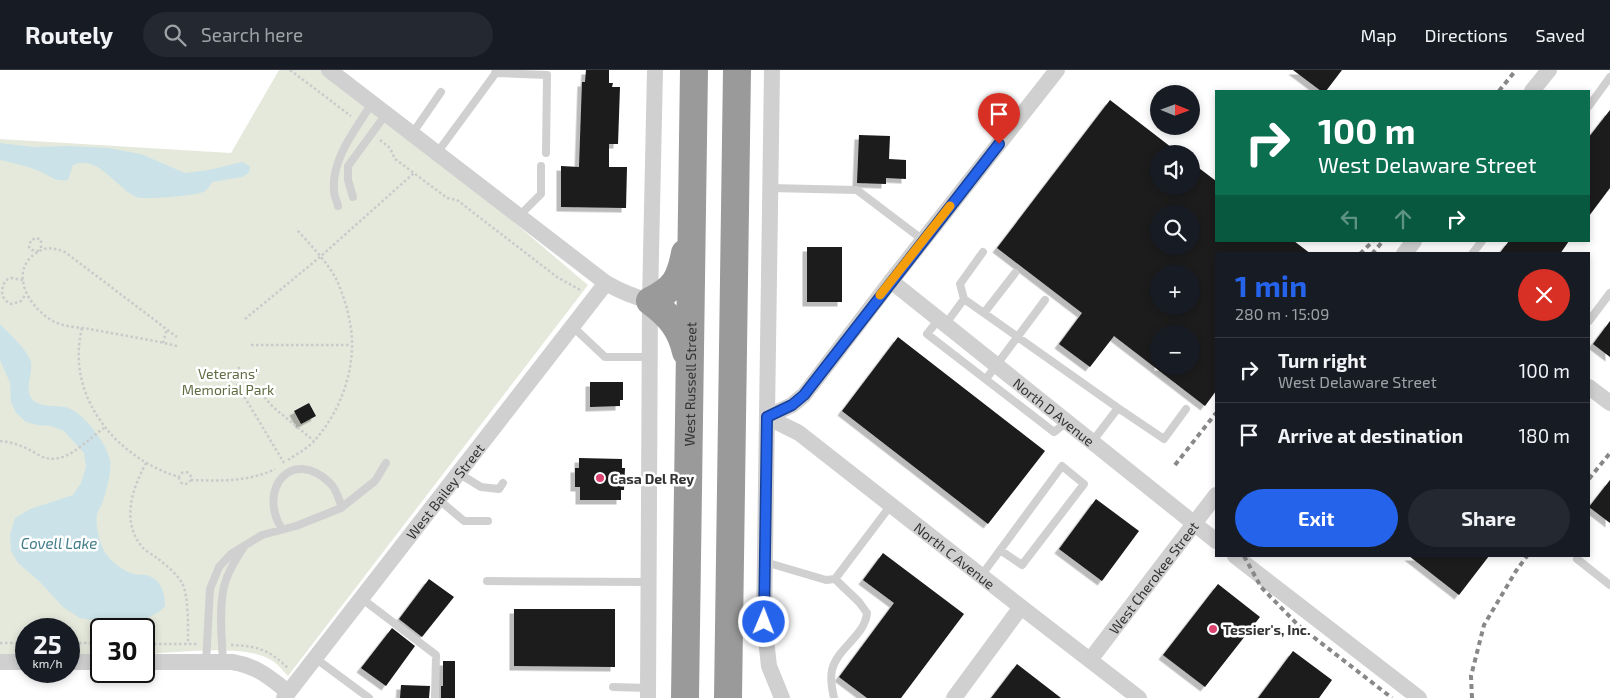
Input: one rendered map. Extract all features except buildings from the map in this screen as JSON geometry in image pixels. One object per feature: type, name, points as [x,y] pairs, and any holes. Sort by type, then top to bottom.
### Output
[{"type":"highway","name":"West Russell Street","points":[[685,698],[694,70]]},
{"type":"highway","points":[[728,698],[737,70]]},
{"type":"highway","points":[[689,376],[686,349],[676,325],[666,312],[650,301],[673,287],[679,277],[685,251],[692,193]]},
{"type":"street","points":[[648,693],[650,301],[655,70]]},
{"type":"street","points":[[772,70],[764,622],[769,666],[782,698]]},
{"type":"street","points":[[767,417],[792,405],[804,395],[1057,70]]},
{"type":"street","points":[[1533,90],[1549,70]]},
{"type":"street","points":[[333,71],[606,283],[629,295],[650,301]]},
{"type":"street","name":"North D Avenue","points":[[891,281],[1215,540]]},
{"type":"street","name":"West Bailey Street","points":[[286,695],[606,283]]},
{"type":"street","points":[[1590,388],[1610,404]]},
{"type":"street","name":"North C Avenue","points":[[767,417],[799,433],[1139,698]]},
{"type":"street","name":"West Cherokee Street","points":[[1090,660],[1215,496]]},
{"type":"street","points":[[1237,557],[1419,698]]},
{"type":"street","points":[[954,698],[1021,607]]},
{"type":"street","points":[[0,662],[15,662]]},
{"type":"street","points":[[155,662],[223,662],[241,664],[257,669],[286,695]]},
{"type":"lane","points":[[438,154],[497,72],[547,75],[546,153]]},
{"type":"lane","points":[[1590,105],[1610,77]]},
{"type":"lane","points":[[412,134],[441,92]]},
{"type":"lane","points":[[338,206],[334,192],[335,170],[344,149],[372,103]]},
{"type":"lane","points":[[353,197],[348,180],[348,166],[386,114]]},
{"type":"lane","points":[[520,216],[541,194],[541,166]]},
{"type":"lane","points":[[770,188],[857,190],[923,240]]},
{"type":"lane","points":[[1474,252],[1481,242]]},
{"type":"lane","points":[[983,252],[960,284],[964,299],[1164,439],[1186,409]]},
{"type":"lane","points":[[984,313],[1015,273]]},
{"type":"lane","points":[[1590,320],[1610,293]]},
{"type":"lane","points":[[964,299],[942,322],[927,334],[1054,432],[1067,422]]},
{"type":"lane","points":[[986,379],[1045,300]]},
{"type":"lane","points":[[572,326],[605,358],[650,357]]},
{"type":"lane","points":[[1092,442],[1118,408]]},
{"type":"lane","points":[[206,662],[210,589],[219,567],[231,554],[262,535],[296,526],[342,507],[375,481],[386,463]]},
{"type":"lane","points":[[981,576],[1000,550],[1062,466],[1084,484],[1022,565],[1000,550]]},
{"type":"lane","points":[[282,530],[275,519],[273,507],[274,492],[281,477],[296,469],[306,470],[331,483],[342,507]]},
{"type":"lane","points":[[458,473],[481,487],[499,489],[503,483]]},
{"type":"lane","points":[[438,499],[464,521],[488,521]]},
{"type":"lane","points":[[765,562],[826,580],[835,579],[891,505]]},
{"type":"lane","points":[[223,662],[221,623],[223,592],[234,562],[246,546]]},
{"type":"lane","points":[[1577,559],[1610,585]]},
{"type":"lane","points":[[834,698],[831,686],[832,670],[836,660],[866,622],[867,613],[835,579]]},
{"type":"lane","points":[[487,582],[649,582]]},
{"type":"lane","points":[[361,598],[436,655],[435,698]]},
{"type":"lane","points":[[315,658],[368,698]]},
{"type":"lane","points":[[614,687],[648,693]]},
{"type":"path","points":[[290,70],[360,123]]},
{"type":"path","points":[[372,133],[390,148],[395,159],[447,198],[456,200],[556,277],[581,290],[593,299]]},
{"type":"path","points":[[245,318],[320,257],[414,173]]},
{"type":"path","points":[[179,477],[179,481],[182,484],[189,483],[191,480],[228,481],[273,470],[314,441],[329,421],[343,394],[352,356],[350,323],[337,282],[320,257],[296,229]]},
{"type":"path","points":[[177,336],[65,252],[48,248],[40,250],[32,250],[29,247],[31,240],[37,238],[41,240],[40,250],[25,262],[23,269],[26,294],[36,307],[53,321],[177,346]]},
{"type":"path","points":[[23,280],[11,278],[6,280],[0,288],[0,294],[3,299],[12,304],[21,301],[26,294]]},
{"type":"path","points":[[82,328],[79,351],[82,377],[93,410],[104,428],[120,444],[146,463],[165,473],[179,477]]},
{"type":"path","points":[[163,343],[167,329]]},
{"type":"path","points":[[251,345],[351,345]]},
{"type":"path","points":[[238,366],[273,406],[314,441]]},
{"type":"path","points":[[229,371],[284,463]]},
{"type":"path","points":[[0,442],[10,442],[51,460],[61,458],[77,449],[104,428]]},
{"type":"path","points":[[146,463],[133,491],[131,525],[142,547],[162,562],[182,584],[188,611],[188,644]]},
{"type":"path","points":[[179,477],[180,474],[186,472],[191,476],[191,480]]},
{"type":"path","points":[[0,642],[15,643]]},
{"type":"green space","name":"Veterans' Memorial Park","points":[[279,70],[329,70],[386,114],[588,285],[288,676],[271,660],[244,652],[209,650],[155,653],[155,618],[90,618],[90,656],[80,657],[80,618],[15,618],[15,659],[0,660],[0,139],[231,153]]},
{"type":"water","points":[[0,143],[34,147],[108,148],[141,154],[185,173],[209,170],[242,162],[250,166],[249,173],[242,177],[212,182],[201,193],[140,198],[129,193],[99,168],[91,164],[73,165],[68,180],[63,180],[0,160]]},
{"type":"water","name":"Covell Lake","points":[[0,324],[29,357],[31,366],[29,391],[32,399],[40,404],[64,407],[74,411],[88,422],[100,438],[108,453],[110,465],[107,488],[97,514],[98,535],[108,557],[115,563],[130,573],[149,576],[157,581],[162,588],[165,606],[159,612],[148,618],[90,618],[90,620],[80,618],[63,607],[39,581],[18,563],[11,551],[10,535],[15,518],[30,509],[73,495],[81,483],[86,467],[84,453],[64,431],[51,426],[26,422],[16,413],[11,402],[10,383],[0,360]]},
{"type":"railway","points":[[1500,90],[1516,70]]},
{"type":"railway","points":[[1362,252],[1372,242]]},
{"type":"railway","points":[[1374,252],[1382,242]]},
{"type":"railway","points":[[1175,465],[1215,414]]},
{"type":"railway","points":[[1590,478],[1610,453]]},
{"type":"railway","points":[[1245,557],[1261,587],[1298,625],[1392,698]]},
{"type":"railway","points":[[1472,698],[1471,676],[1484,625],[1526,557]]},
{"type":"slow traffic","points":[[880,295],[950,206]]},
{"type":"place","name":"Casa Del Rey","points":[[600,478]]},
{"type":"place","name":"Tessier's, Inc.","points":[[1213,629]]},
{"type":"route","points":[[764,622],[767,417],[792,405],[804,395],[999,144]]}]
